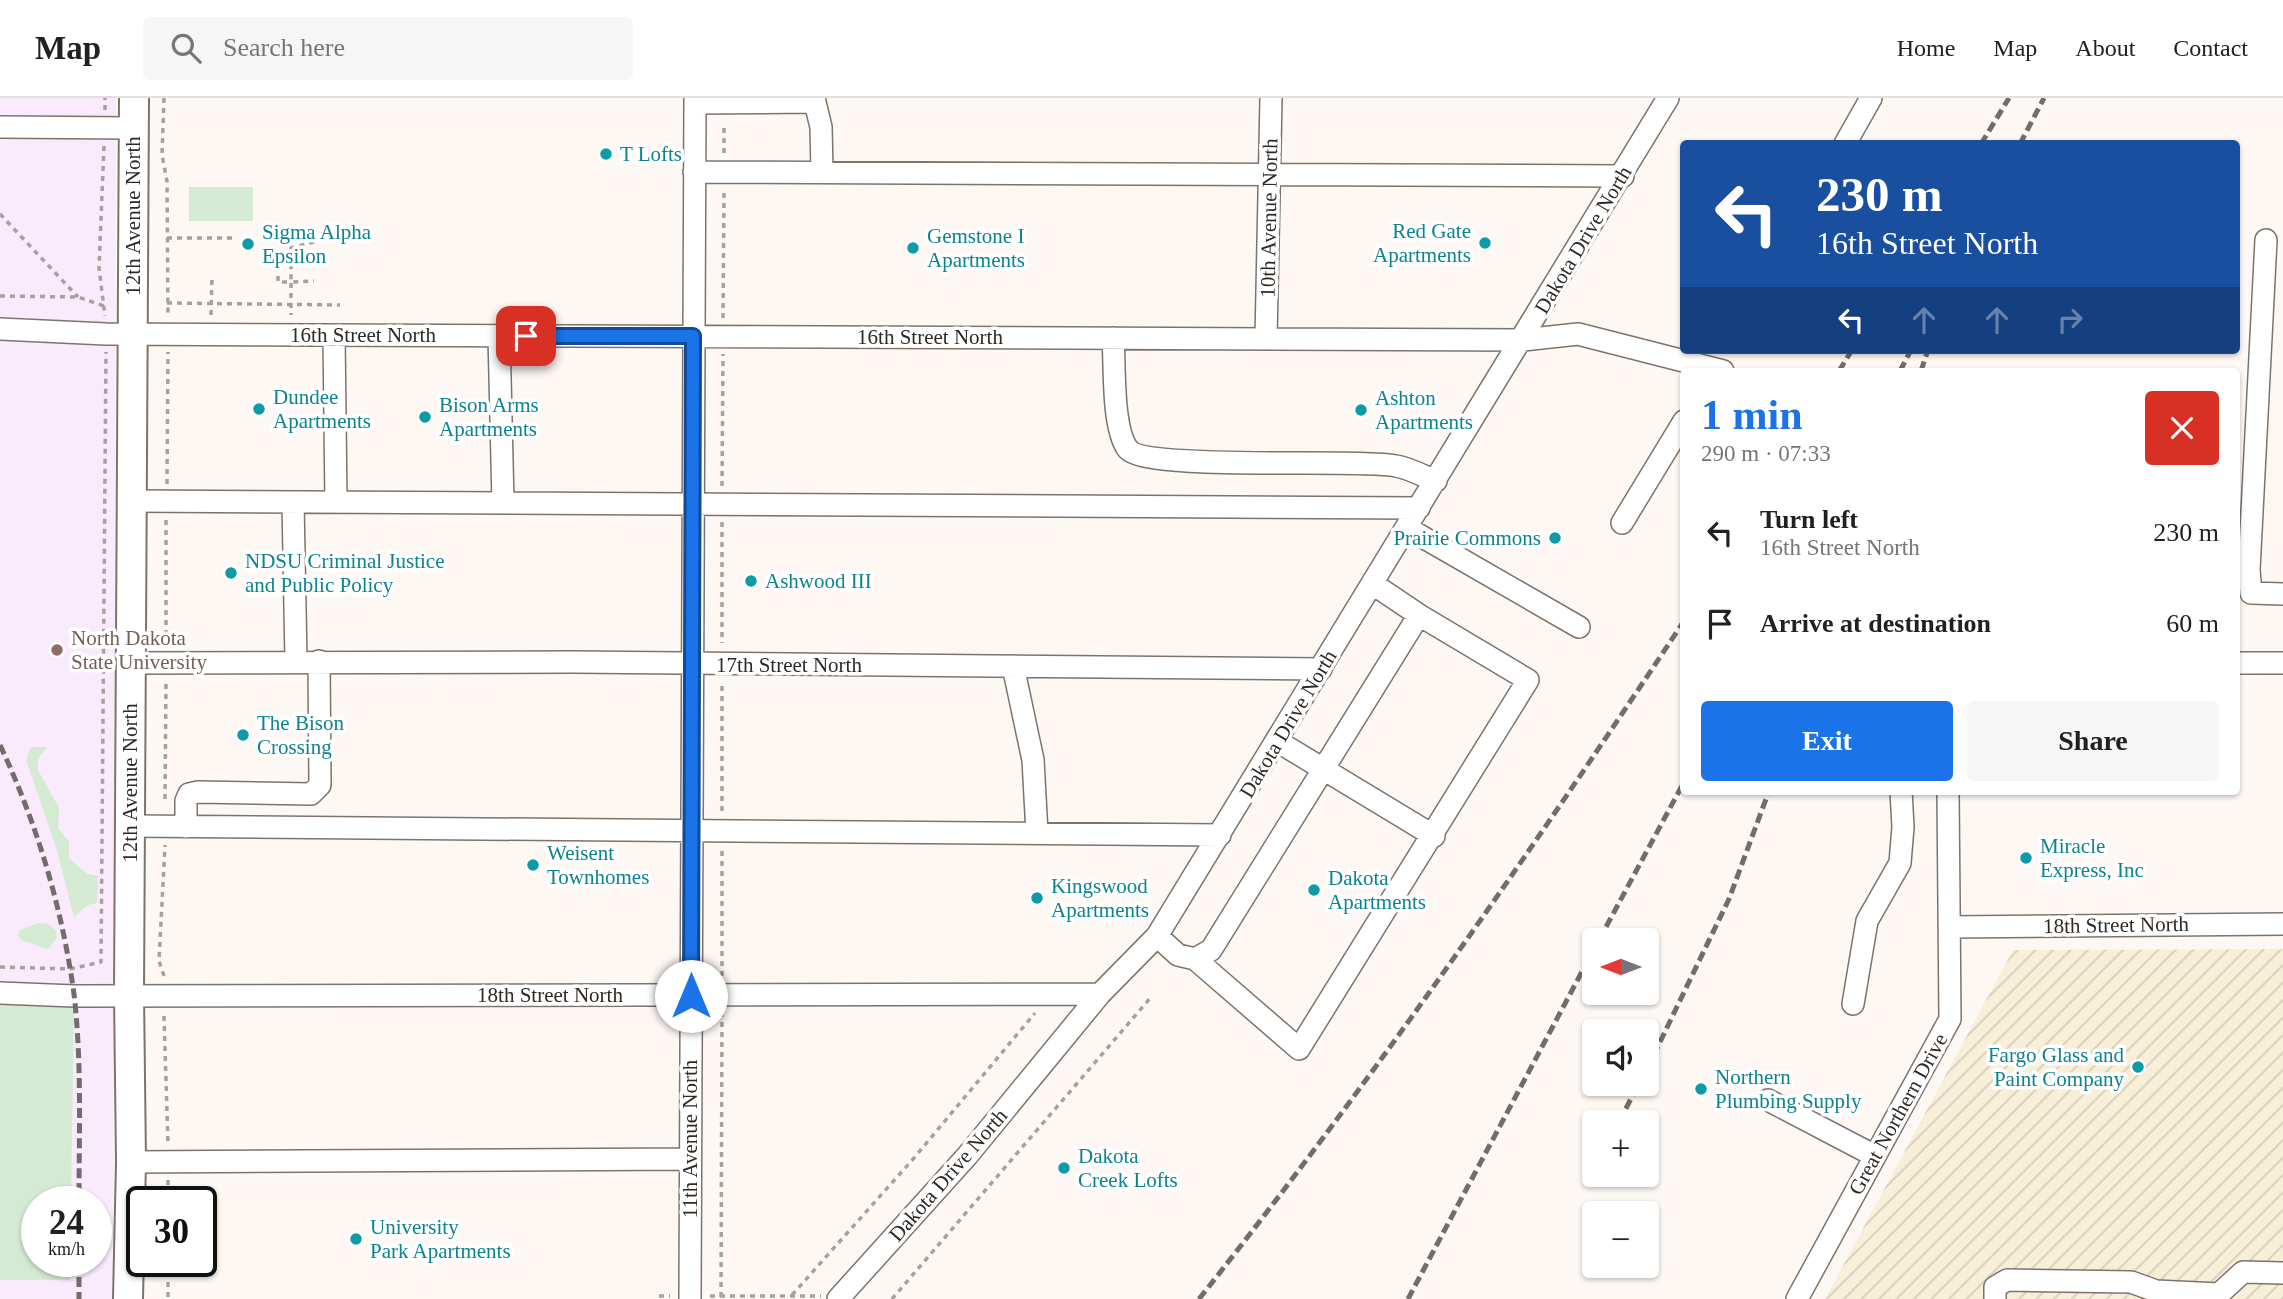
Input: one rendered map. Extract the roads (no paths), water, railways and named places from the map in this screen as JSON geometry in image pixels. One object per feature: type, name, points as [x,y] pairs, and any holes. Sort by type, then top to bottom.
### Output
[{"type":"main road","name":"12th Avenue North","points":[[128,1299],[131,1162],[131,502],[119,334],[134,98]]},
{"type":"street","name":"10th Avenue North","points":[[1266,338],[1271,98]]},
{"type":"street","name":"Dakota Drive North","points":[[839,1298],[967,1156],[1100,994],[1157,936],[1623,176],[1668,98]]},
{"type":"street","points":[[1847,140],[1871,98]]},
{"type":"street","points":[[695,100],[724,103],[814,100],[821,127],[822,172]]},
{"type":"street","name":"11th Avenue North","points":[[690,1298],[695,100]]},
{"type":"street","points":[[0,127],[133,128]]},
{"type":"street","points":[[694,172],[1623,176]]},
{"type":"street","points":[[2266,240],[2249,570],[2251,593],[2283,594]]},
{"type":"street","name":"16th Street North","points":[[0,329],[119,334],[1522,340],[1578,334],[1709,368]]},
{"type":"street","points":[[334,335],[336,502]]},
{"type":"street","points":[[499,335],[503,503]]},
{"type":"street","points":[[1113,338],[1120,427],[1126,447],[1132,454],[1154,459],[1211,462],[1397,466],[1436,481]]},
{"type":"street","points":[[1622,523],[1680,428]]},
{"type":"street","points":[[131,502],[1419,508]]},
{"type":"street","points":[[293,502],[296,661]]},
{"type":"street","points":[[1407,528],[1579,628]]},
{"type":"street","points":[[1157,936],[1178,955],[1195,959],[1300,1048],[1434,836],[1528,680],[1419,615],[1373,584]]},
{"type":"street","points":[[1195,959],[1211,950],[1419,615]]},
{"type":"street","points":[[186,827],[186,801],[189,794],[311,794],[317,790],[320,785],[319,661]]},
{"type":"street","name":"17th Street North","points":[[131,663],[319,661],[1321,670]]},
{"type":"street","points":[[2240,663],[2283,663]]},
{"type":"street","points":[[1013,666],[1033,760],[1037,833]]},
{"type":"street","points":[[1277,741],[1434,836]]},
{"type":"street","points":[[1853,1004],[1867,920],[1900,863],[1903,827],[1901,795]]},
{"type":"street","name":"Great Northern Drive","points":[[1797,1299],[1950,1019],[1948,795]]},
{"type":"street","points":[[130,826],[1220,835]]},
{"type":"street","name":"18th Street North","points":[[1950,927],[2283,924]]},
{"type":"street","name":"18th Street North","points":[[0,993],[691,996],[1100,994]]},
{"type":"street","points":[[1768,1100],[1875,1156]]},
{"type":"street","points":[[131,1162],[689,1160]]},
{"type":"street","points":[[1995,1299],[1994,1287],[2007,1280],[2131,1282],[2156,1291],[2219,1294],[2243,1272],[2283,1273]]},
{"type":"railway","points":[[1983,140],[2009,98]]},
{"type":"railway","points":[[2022,140],[2044,98]]},
{"type":"railway","points":[[1841,368],[1850,354]]},
{"type":"railway","points":[[1902,368],[1909,354]]},
{"type":"railway","points":[[1922,368],[1927,354]]},
{"type":"railway","points":[[1199,1299],[1326,1134],[1449,965],[1680,627]]},
{"type":"railway","points":[[0,745],[37,836],[55,898],[69,962],[78,1046],[79,1186]]},
{"type":"railway","points":[[1605,928],[1680,789]]},
{"type":"railway","points":[[1659,1044],[1729,899],[1768,795]]},
{"type":"railway","points":[[1408,1299],[1582,972]]},
{"type":"railway","points":[[1625,1110],[1632,1096]]},
{"type":"railway","points":[[79,1277],[79,1299]]},
{"type":"place","name":"T Lofts","points":[[606,154]]},
{"type":"place","name":"Red Gate Apartments","points":[[1485,243]]},
{"type":"place","name":"Sigma Alpha Epsilon","points":[[248,244]]},
{"type":"place","name":"Gemstone I Apartments","points":[[913,248]]},
{"type":"place","name":"Dundee Apartments","points":[[259,409]]},
{"type":"place","name":"Ashton Apartments","points":[[1361,410]]},
{"type":"place","name":"Bison Arms Apartments","points":[[425,417]]},
{"type":"place","name":"Prairie Commons","points":[[1555,538]]},
{"type":"place","name":"NDSU Criminal Justice and Public Policy","points":[[231,573]]},
{"type":"place","name":"Ashwood III","points":[[751,581]]},
{"type":"place","name":"North Dakota State University","points":[[57,650]]},
{"type":"place","name":"The Bison Crossing","points":[[243,735]]},
{"type":"place","name":"Miracle Express, Inc","points":[[2026,858]]},
{"type":"place","name":"Weisent Townhomes","points":[[533,865]]},
{"type":"place","name":"Dakota Apartments","points":[[1314,890]]},
{"type":"place","name":"Kingswood Apartments","points":[[1037,898]]},
{"type":"place","name":"Fargo Glass and Paint Company","points":[[2138,1067]]},
{"type":"place","name":"Northern Plumbing Supply","points":[[1701,1089]]},
{"type":"place","name":"Dakota Creek Lofts","points":[[1064,1168]]},
{"type":"place","name":"University Park Apartments","points":[[356,1239]]}]
